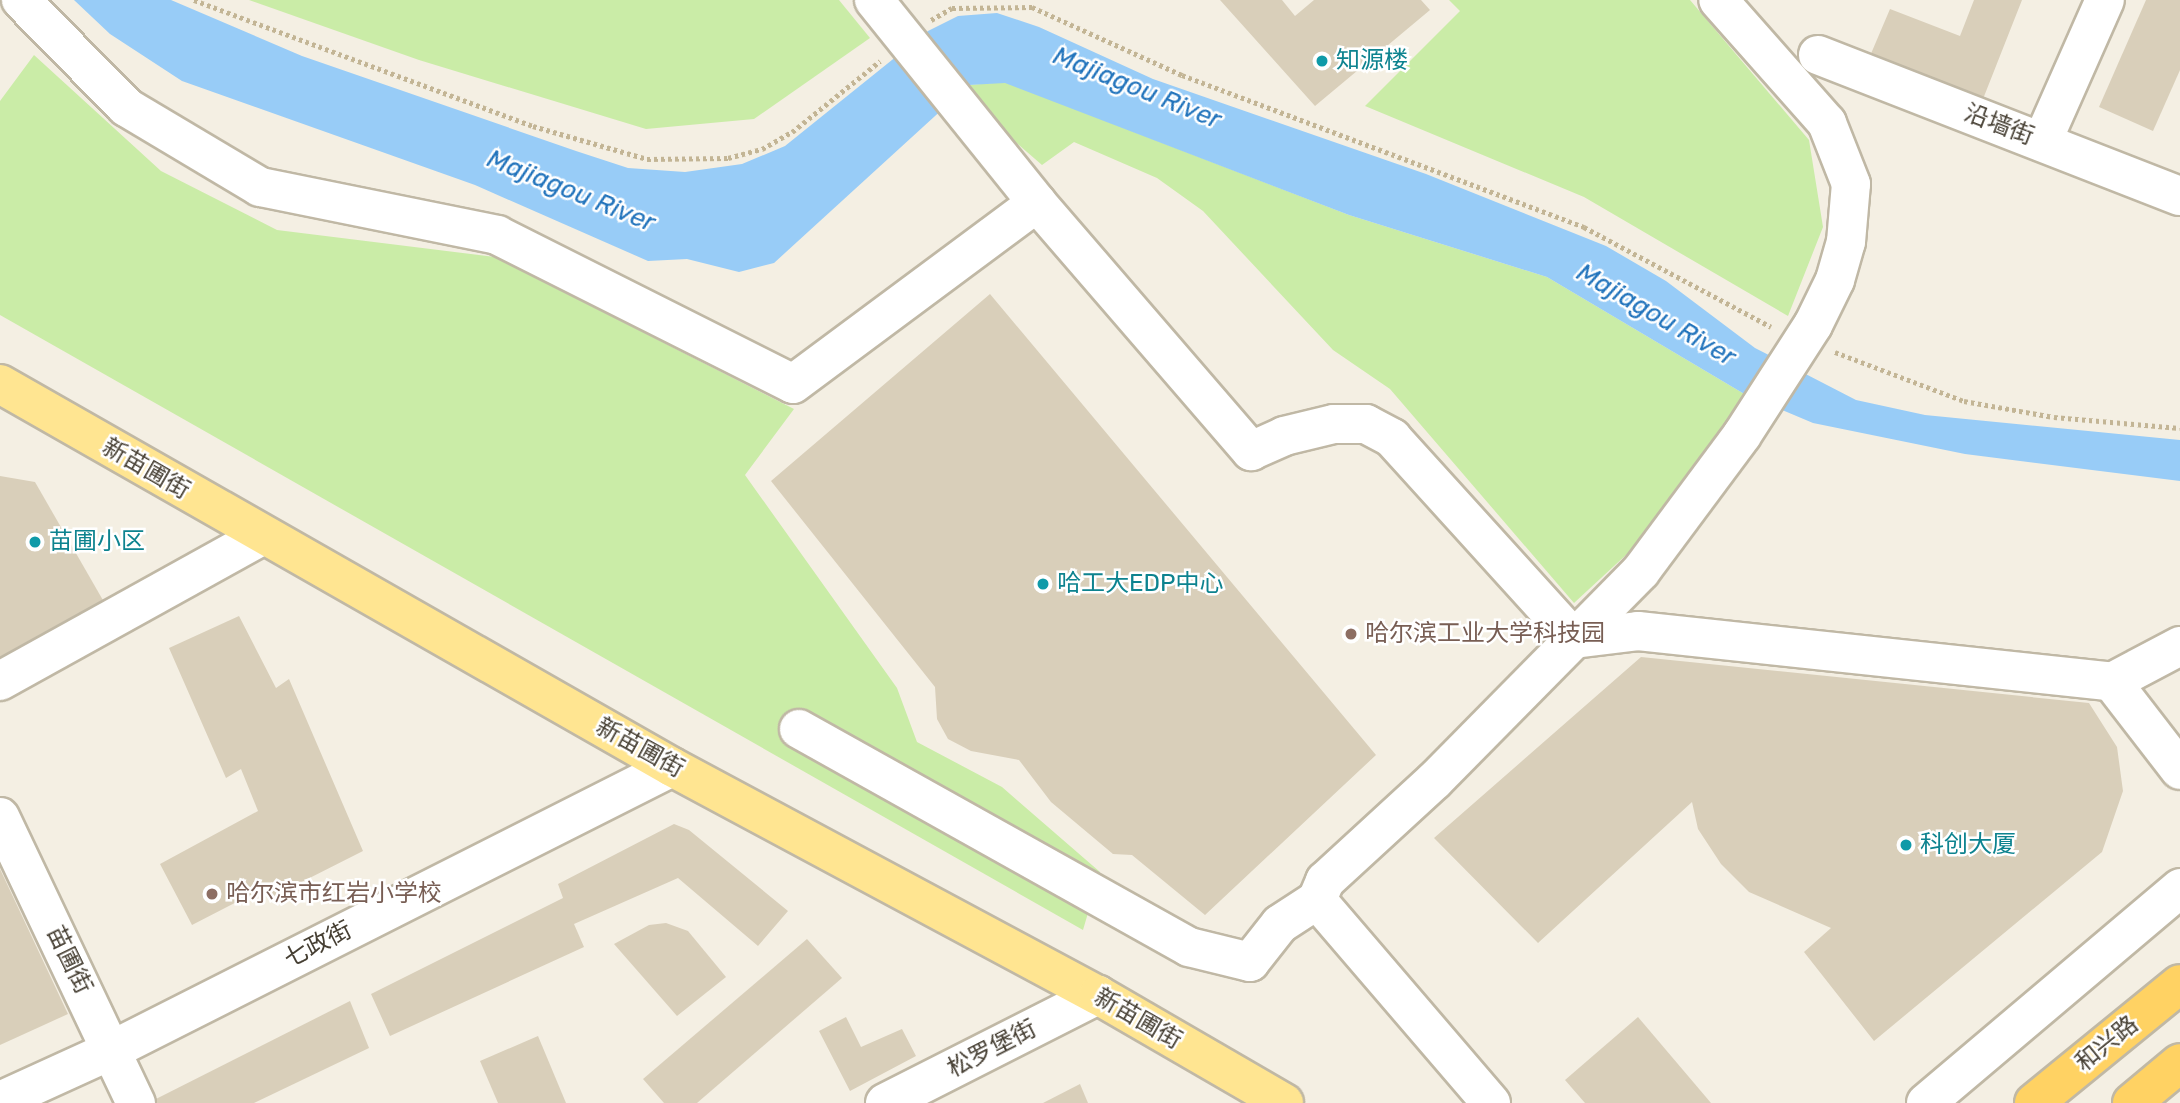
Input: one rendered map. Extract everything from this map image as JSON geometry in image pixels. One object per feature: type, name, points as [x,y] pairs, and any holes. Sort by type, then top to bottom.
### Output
[{"type":"highway","name":"和兴路","points":[[2034,1103],[2180,984]]},
{"type":"highway","points":[[2132,1103],[2180,1063]]},
{"type":"main road","name":"新苗圃街","points":[[0,384],[253,540]]},
{"type":"main road","name":"新苗圃街","points":[[0,408],[253,540],[665,771],[1086,1001],[1284,1103]]},
{"type":"main road","name":"新苗圃街","points":[[1086,1001],[1246,1103]]},
{"type":"street","points":[[21,0],[127,107],[260,187],[497,235],[793,384],[1037,203]]},
{"type":"street","points":[[874,0],[1037,203],[1251,451],[1284,436],[1335,424],[1366,424],[1392,438],[1574,639]]},
{"type":"street","points":[[799,729],[1189,947],[1251,962],[1280,924],[1317,900],[1325,881],[1436,780],[1640,571],[1742,435],[1806,334],[1835,280],[1846,242],[1851,184],[1827,123],[1718,0]]},
{"type":"street","points":[[2042,142],[2105,0]]},
{"type":"street","name":"沿墙街","points":[[1818,55],[2180,196]]},
{"type":"street","points":[[0,681],[253,540]]},
{"type":"street","points":[[1574,639],[1638,631],[2112,682],[2180,646]]},
{"type":"street","points":[[2112,682],[2180,770]]},
{"type":"street","name":"七政街","points":[[0,1101],[112,1050],[665,771]]},
{"type":"street","name":"苗圃街","points":[[0,817],[136,1103]]},
{"type":"street","points":[[1926,1103],[2180,888]]},
{"type":"street","points":[[1317,900],[1490,1103]]},
{"type":"street","name":"松罗堡街","points":[[885,1103],[1086,1001]]},
{"type":"path","points":[[194,0],[533,126],[647,159],[728,158],[762,149],[792,132],[886,56]]},
{"type":"path","points":[[929,22],[952,8],[1032,7],[1182,75],[1584,227],[1745,317],[1806,334],[1964,401],[2054,417],[2180,428]]},
{"type":"green space","points":[[249,0],[839,0],[870,38],[754,119],[646,129],[419,60]]},
{"type":"green space","points":[[1449,0],[1690,0],[1809,140],[1823,227],[1788,316],[1584,197],[1365,106],[1460,11]]},
{"type":"green space","points":[[34,55],[161,171],[277,230],[495,257],[794,409],[745,475],[897,688],[917,742],[1002,787],[1100,872],[1083,930],[0,315],[0,101]]},
{"type":"green space","points":[[1005,82],[1349,215],[1547,277],[1746,395],[1654,529],[1574,603],[1390,389],[1333,350],[1203,211],[1157,178],[1074,142],[1042,165],[960,94],[969,85]]},
{"type":"water","name":"Majiagou River","points":[[74,0],[171,0],[302,56],[576,151],[628,168],[685,172],[742,164],[785,146],[928,31],[958,16],[997,13],[1039,27],[1153,79],[1426,174],[1606,246],[1666,281],[1755,348],[1856,400],[1925,415],[2180,440],[2180,481],[1965,454],[1813,423],[1746,395],[1547,277],[1349,215],[1005,83],[969,85],[774,263],[739,272],[687,259],[648,261],[475,185],[182,81],[110,34]]},
{"type":"building","name":"知源楼","points":[[1220,0],[1282,0],[1295,16],[1314,0],[1421,0],[1430,10],[1315,106]]},
{"type":"building","points":[[1974,0],[2022,0],[1983,99],[1870,56],[1890,9],[1960,36]]},
{"type":"building","points":[[2146,0],[2180,0],[2180,70],[2153,131],[2099,107]]},
{"type":"building","name":"哈工大EDP中心","points":[[990,294],[1376,755],[1205,915],[1132,855],[1113,854],[1051,802],[1019,760],[971,751],[948,739],[937,719],[935,687],[771,481]]},
{"type":"building","name":"苗圃小区","points":[[0,476],[35,482],[104,602],[0,658]]},
{"type":"building","points":[[239,616],[276,688],[289,679],[363,851],[270,898],[264,888],[192,925],[160,864],[258,811],[241,769],[226,778],[169,648]]},
{"type":"building","name":"科创大厦","points":[[1641,657],[2089,703],[2117,747],[2123,791],[2102,852],[1874,1041],[1804,952],[1831,928],[1749,892],[1721,864],[1698,829],[1692,802],[1538,943],[1434,838]]},
{"type":"building","points":[[674,824],[689,830],[788,911],[758,946],[678,878],[574,924],[584,947],[390,1036],[371,994],[563,898],[558,884]]},
{"type":"building","points":[[0,869],[68,1014],[0,1045]]},
{"type":"building","points":[[666,923],[688,931],[726,977],[677,1016],[614,944],[649,925]]},
{"type":"building","points":[[807,939],[842,978],[697,1103],[664,1103],[643,1079]]},
{"type":"building","points":[[350,1001],[369,1048],[254,1103],[148,1103]]},
{"type":"building","points":[[846,1017],[861,1047],[902,1029],[916,1056],[850,1091],[819,1031]]},
{"type":"building","points":[[1638,1017],[1711,1103],[1585,1103],[1565,1080]]},
{"type":"building","points":[[538,1036],[566,1103],[498,1103],[480,1061]]},
{"type":"building","points":[[1080,1084],[1088,1103],[1043,1103]]},
{"type":"place","name":"知源楼","points":[[1322,61]]},
{"type":"place","name":"苗圃小区","points":[[35,542]]},
{"type":"place","name":"哈工大EDP中心","points":[[1043,584]]},
{"type":"place","name":"哈尔滨工业大学科技园","points":[[1351,634]]},
{"type":"place","name":"科创大厦","points":[[1906,845]]},
{"type":"place","name":"哈尔滨市红岩小学校","points":[[212,894]]}]
